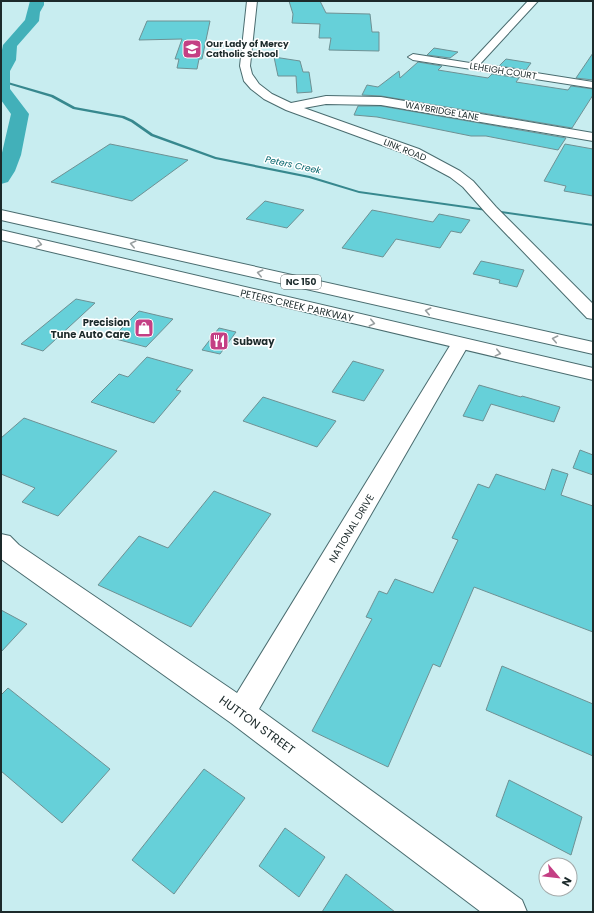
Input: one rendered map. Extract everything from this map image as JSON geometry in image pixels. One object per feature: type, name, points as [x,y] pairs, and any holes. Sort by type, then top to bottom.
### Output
[{"type":"street","name":"LINK ROAD","points":[[252,1],[245,72],[253,85],[260,91],[290,107],[414,152],[455,174],[468,184],[491,210],[593,314]]},
{"type":"street","points":[[472,67],[533,1]]},
{"type":"street","name":"LEHEIGH COURT","points":[[413,57],[593,85]]},
{"type":"street","name":"WAYBRIDGE LANE","points":[[290,107],[326,100],[381,101],[593,137]]},
{"type":"street","name":"NC 150","points":[[5,216],[593,348]]},
{"type":"street","name":"PETERS CREEK PARKWAY","points":[[1,235],[593,374]]},
{"type":"street","points":[[293,304],[306,284]]},
{"type":"street","name":"NATIONAL DRIVE","points":[[241,713],[460,344]]},
{"type":"street","name":"HUTTON STREET","points":[[1,543],[10,552],[241,713],[510,912]]},
{"type":"building","points":[[289,1],[320,1],[326,13],[370,14],[372,32],[379,32],[379,51],[329,50],[331,38],[319,38],[320,24],[292,23],[293,14]]},
{"type":"building","name":"Our Lady of Mercy Catholic School","points":[[147,21],[210,21],[202,59],[199,59],[197,69],[177,68],[179,59],[175,59],[182,39],[139,40]]},
{"type":"building","points":[[434,48],[458,52],[450,58],[427,55]]},
{"type":"building","points":[[593,53],[593,80],[576,78]]},
{"type":"building","points":[[274,57],[300,61],[303,72],[309,72],[312,92],[297,93],[296,76],[278,76]]},
{"type":"building","points":[[506,59],[531,63],[526,70],[499,66]]},
{"type":"building","points":[[418,62],[442,66],[438,70],[488,78],[492,74],[519,78],[516,82],[568,90],[571,86],[593,89],[593,95],[572,128],[381,96],[362,95],[367,85],[378,87],[399,71],[400,78]]},
{"type":"building","points":[[358,106],[381,106],[566,138],[558,150],[486,136],[471,136],[377,117],[354,115]]},
{"type":"building","points":[[110,144],[188,160],[132,201],[51,182]]},
{"type":"building","points":[[565,144],[593,149],[593,196],[564,191],[566,186],[544,181]]},
{"type":"building","points":[[265,201],[304,210],[287,228],[246,219]]},
{"type":"building","points":[[372,210],[433,222],[439,214],[470,220],[461,233],[451,231],[440,248],[396,239],[383,257],[342,248]]},
{"type":"building","points":[[481,261],[524,270],[517,287],[499,283],[500,280],[473,274]]},
{"type":"building","points":[[76,299],[95,303],[43,351],[21,344]]},
{"type":"building","points":[[139,311],[173,319],[146,347],[112,338]]},
{"type":"building","points":[[219,328],[236,332],[220,354],[202,350]]},
{"type":"building","points":[[147,357],[193,370],[176,390],[181,391],[154,423],[91,402],[119,374],[128,377]]},
{"type":"building","points":[[353,361],[384,370],[364,401],[332,392]]},
{"type":"building","points":[[479,385],[560,407],[554,422],[491,404],[483,421],[463,416]]},
{"type":"building","points":[[263,397],[336,421],[317,447],[243,421]]},
{"type":"building","points":[[24,418],[117,451],[58,516],[22,502],[35,488],[1,474],[1,438]]},
{"type":"building","points":[[580,450],[593,455],[593,475],[573,468]]},
{"type":"building","points":[[552,469],[568,474],[561,495],[593,506],[593,632],[474,587],[440,667],[433,664],[388,767],[312,731],[372,619],[366,617],[379,591],[387,594],[395,579],[433,593],[458,540],[452,538],[478,484],[489,488],[496,474],[545,490]]},
{"type":"building","points":[[214,491],[271,514],[191,627],[98,585],[139,536],[168,548]]},
{"type":"building","points":[[1,610],[27,624],[1,652]]},
{"type":"building","points":[[502,666],[593,704],[593,756],[486,710]]},
{"type":"building","points":[[8,688],[110,769],[62,823],[1,771],[1,695]]},
{"type":"building","points":[[204,769],[245,798],[174,894],[132,860]]},
{"type":"building","points":[[509,780],[582,817],[571,855],[496,816]]},
{"type":"building","points":[[285,828],[325,857],[299,897],[259,866]]},
{"type":"building","points":[[346,874],[395,912],[322,912]]},
{"type":"waterway","points":[[1,178],[9,163],[20,114],[2,89],[2,71],[8,60],[10,45],[32,21],[33,12],[37,5],[37,1]]},
{"type":"waterway","name":"Peters Creek","points":[[2,81],[52,96],[74,108],[123,117],[132,121],[152,135],[215,158],[310,177],[359,192],[593,225]]},
{"type":"place","name":"Our Lady of Mercy Catholic School","points":[[192,49]]},
{"type":"place","name":"Precision Tune Auto Care","points":[[144,328]]},
{"type":"place","name":"Subway","points":[[219,341]]}]
